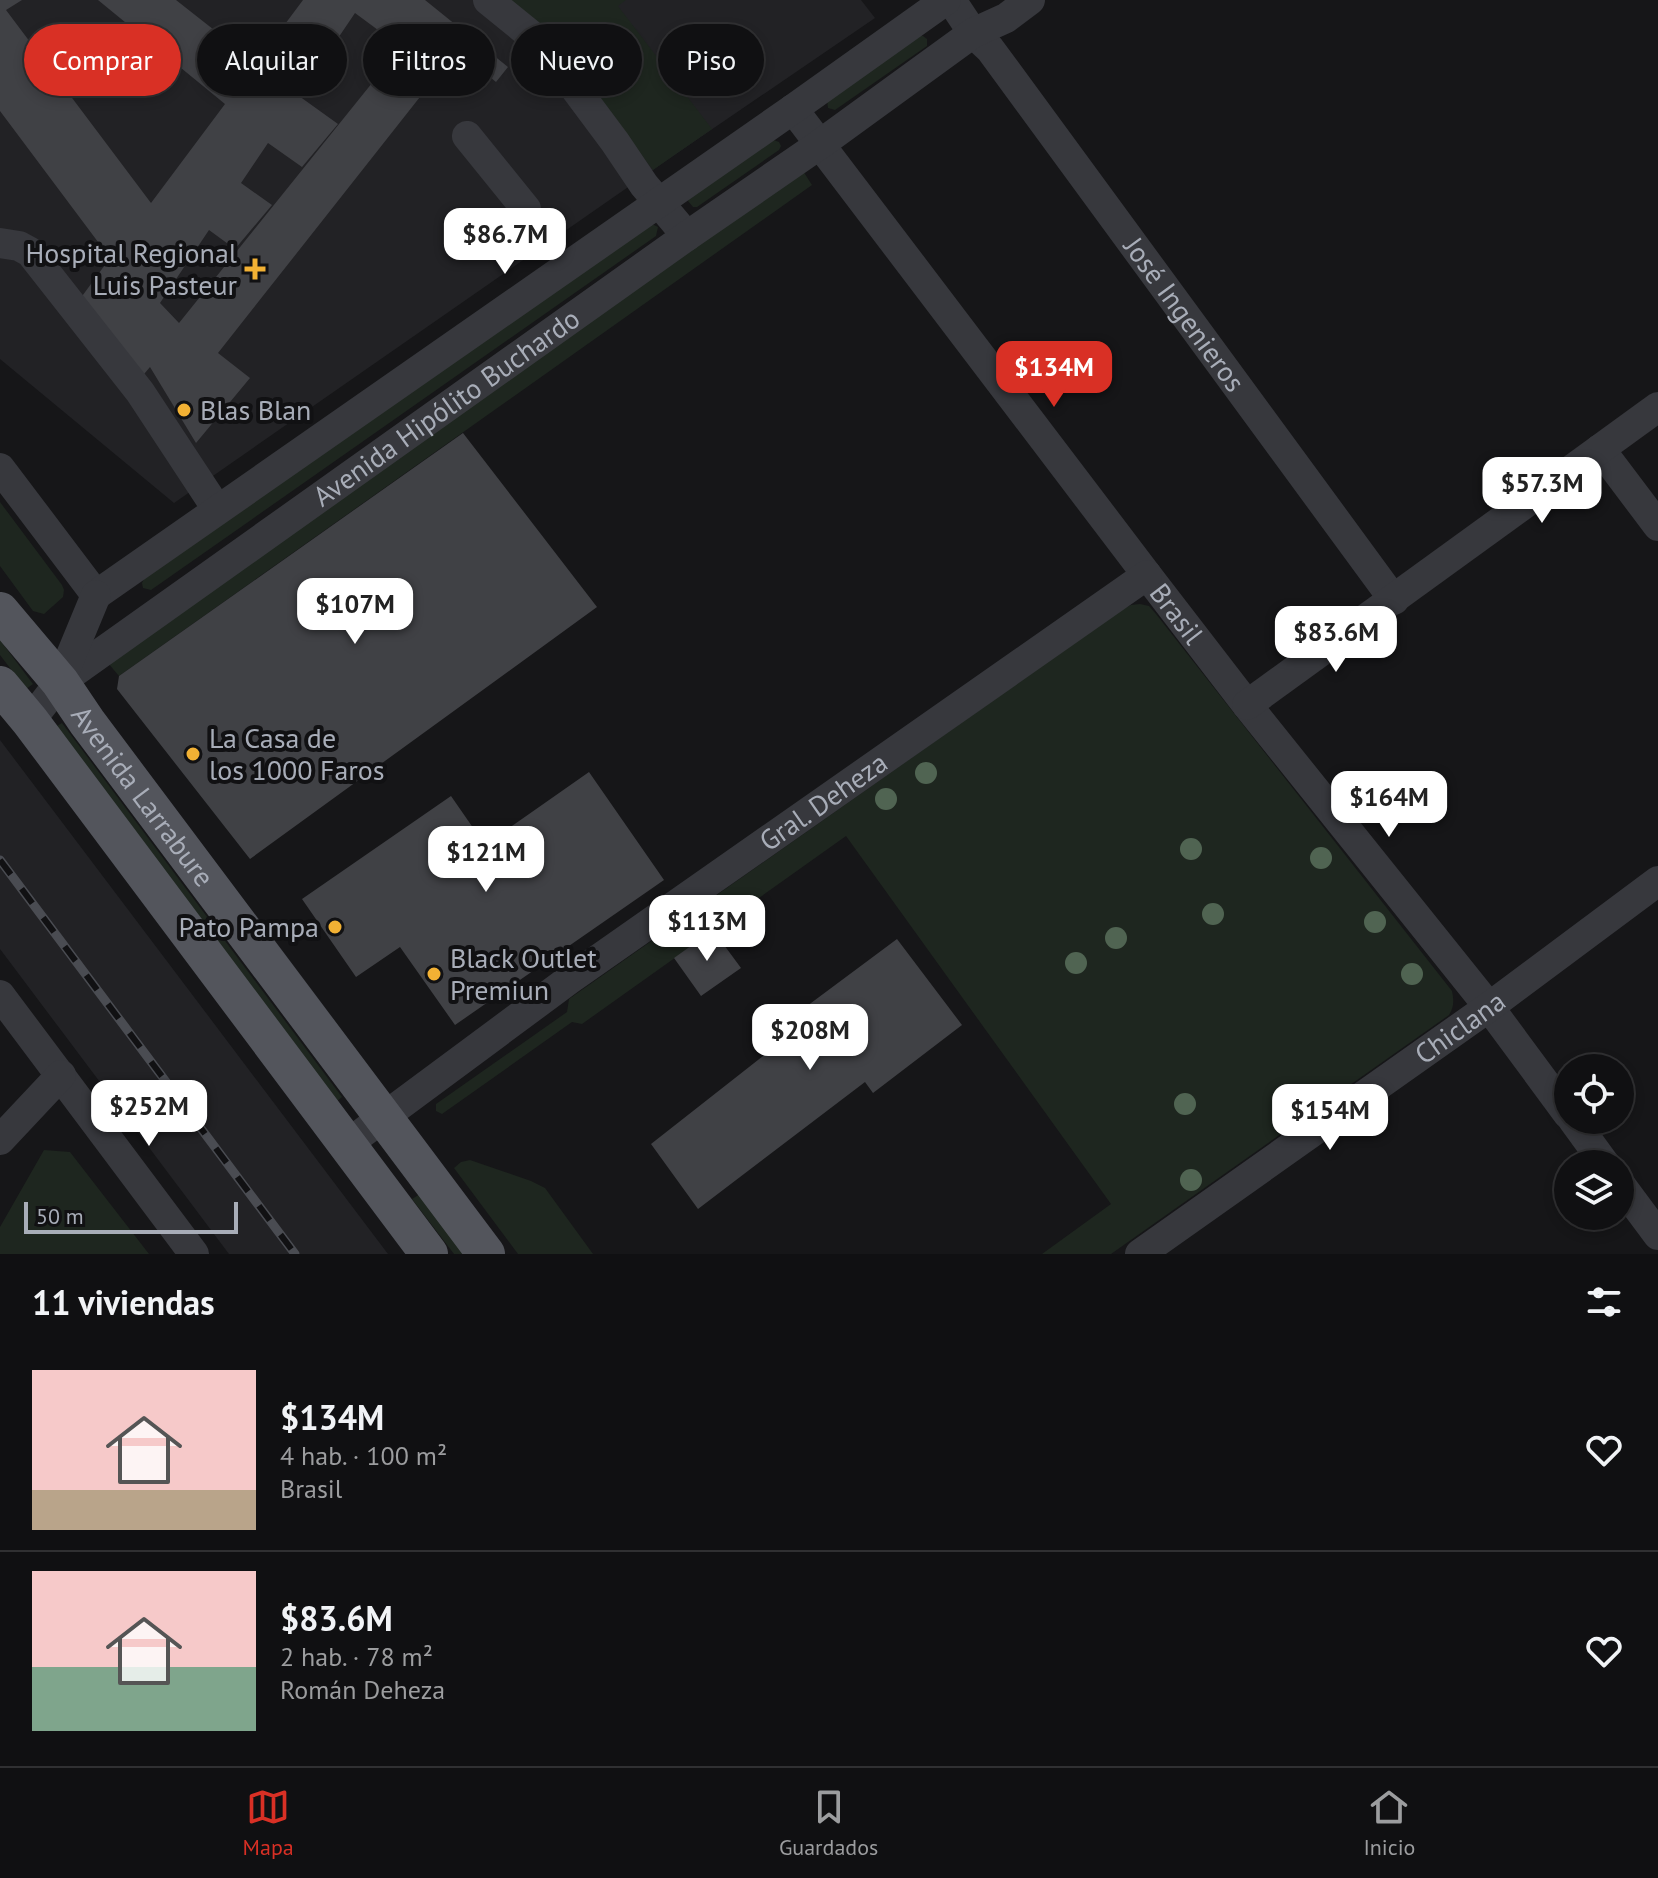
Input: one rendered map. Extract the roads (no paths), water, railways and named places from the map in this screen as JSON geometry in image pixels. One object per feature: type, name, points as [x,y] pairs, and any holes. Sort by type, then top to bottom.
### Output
[{"type":"main road","name":"Avenida Larrabure","points":[[0,611],[60,682],[486,1254]]},
{"type":"main road","name":"Avenida Larrabure","points":[[0,685],[429,1254]]},
{"type":"street","points":[[488,0],[542,44],[644,185],[687,236]]},
{"type":"street","points":[[948,0],[973,33]]},
{"type":"street","name":"Avenida Hipólito Buchardo","points":[[96,595],[948,0]]},
{"type":"street","name":"Avenida Hipólito Buchardo","points":[[60,682],[973,33],[1006,18],[1030,0]]},
{"type":"street","name":"José Ingenieros","points":[[973,33],[990,49],[1394,600]]},
{"type":"street","name":"Brasil","points":[[793,109],[1247,705],[1489,1007],[1554,1095]]},
{"type":"street","points":[[467,136],[526,209]]},
{"type":"street","points":[[0,243],[19,246],[30,252],[140,392],[217,509]]},
{"type":"street","points":[[1247,705],[1658,407]]},
{"type":"street","points":[[1600,449],[1658,526]]},
{"type":"street","points":[[0,468],[96,595],[60,682],[30,721]]},
{"type":"street","name":"Gral. Deheza","points":[[346,1145],[570,979],[1147,575]]},
{"type":"street","name":"Chiclana","points":[[1140,1254],[1489,1007],[1658,881]]},
{"type":"street","points":[[0,995],[194,1254]]},
{"type":"street","points":[[0,1140],[61,1075]]},
{"type":"street","points":[[1634,1203],[1658,1235]]},
{"type":"railway","points":[[0,860],[295,1254]]},
{"type":"place","name":"Hospital Regional Luis Pasteur","points":[[255,269]]},
{"type":"place","name":"Blas Blan","points":[[184,410]]},
{"type":"place","name":"La Casa de los 1000 Faros","points":[[193,754]]},
{"type":"place","name":"Pato Pampa","points":[[335,927]]},
{"type":"place","name":"Black Outlet Premiun","points":[[434,974]]}]
